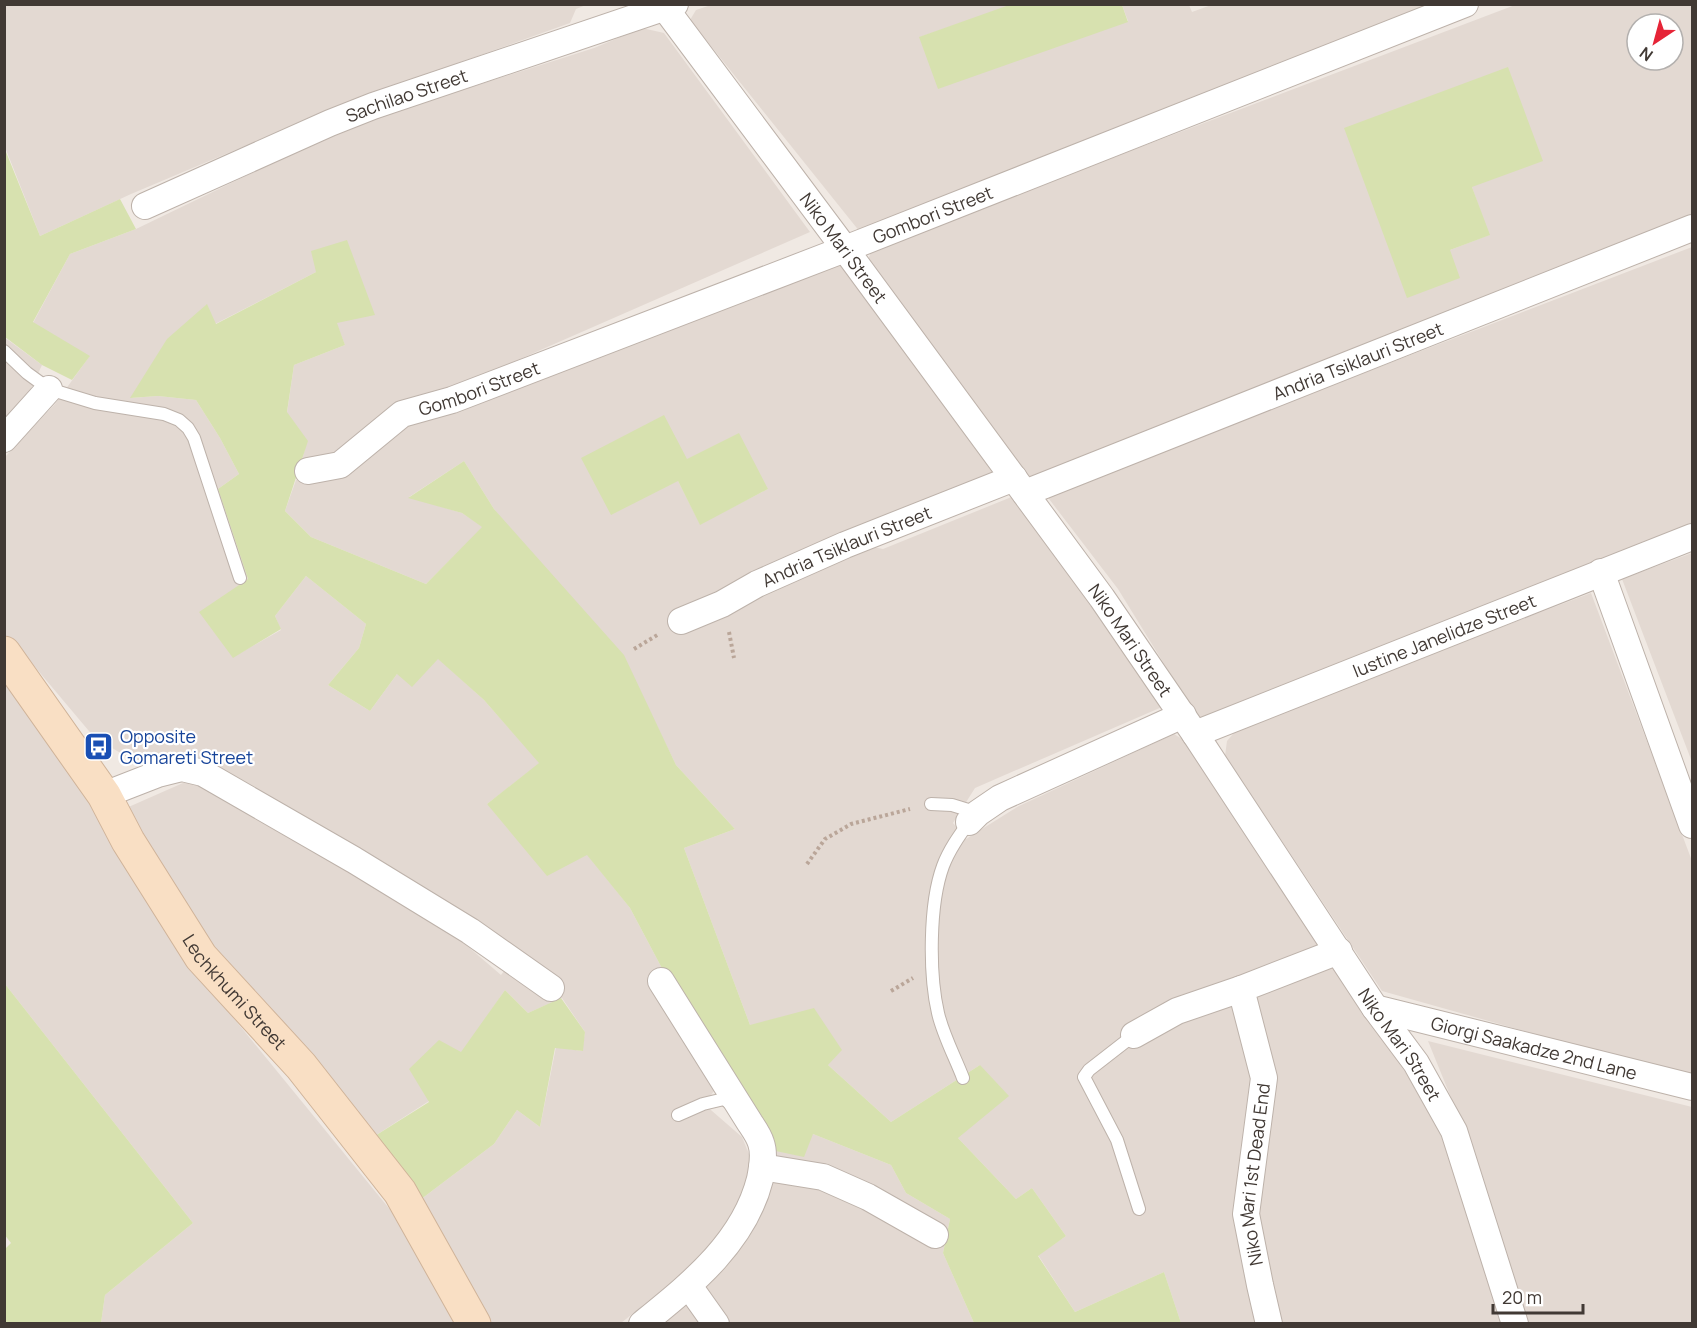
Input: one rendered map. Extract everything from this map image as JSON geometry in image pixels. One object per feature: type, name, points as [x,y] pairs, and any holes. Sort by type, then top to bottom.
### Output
[{"type":"street","name":"Gombori Street","points":[[308,471],[340,465],[402,414],[452,400],[845,249],[1465,4]]},
{"type":"street","name":"Niko Mari Street","points":[[667,6],[1102,598],[1189,724],[1376,1008],[1416,1063],[1454,1131],[1515,1323]]},
{"type":"street","name":"Sachilao Street","points":[[145,206],[373,106],[667,6]]},
{"type":"street","name":"Andria Tsiklauri Street","points":[[681,621],[722,604],[757,584],[846,545],[1019,486],[1692,228]]},
{"type":"street","points":[[4,439],[49,389]]},
{"type":"street","name":"Iustine Janelidze Street","points":[[974,818],[1000,798],[1189,724],[1692,537]]},
{"type":"street","points":[[1601,572],[1692,825]]},
{"type":"street","name":"Lechkhumi Street","points":[[4,653],[104,795],[128,841],[201,957],[301,1066],[399,1192],[474,1323]]},
{"type":"street","points":[[104,795],[158,774],[182,768],[203,773],[374,872],[470,932],[551,988]]},
{"type":"street","points":[[1134,1035],[1177,1011],[1339,951]]},
{"type":"street","points":[[642,1323],[689,1286],[717,1257],[737,1231],[756,1195],[762,1167],[762,1144],[661,981]]},
{"type":"street","name":"Niko Mari 1st Dead End","points":[[1241,988],[1264,1078],[1246,1214],[1269,1323]]},
{"type":"street","name":"Giorgi Saakadze 2nd Lane","points":[[1376,1008],[1692,1087]]},
{"type":"street","points":[[762,1167],[823,1177],[868,1197],[935,1235]]},
{"type":"street","points":[[689,1286],[716,1323]]},
{"type":"lane","points":[[4,351],[27,373],[49,389],[95,403],[164,414],[178,420],[188,428],[194,438],[240,578]]},
{"type":"lane","points":[[931,804],[952,805],[974,818],[955,842],[943,867],[935,905],[932,967],[938,1014],[963,1078]]},
{"type":"lane","points":[[1134,1035],[1089,1070],[1084,1077],[1117,1140],[1139,1209]]},
{"type":"lane","points":[[678,1115],[703,1104],[724,1099],[744,1112]]},
{"type":"path","points":[[807,864],[825,839],[851,824],[931,804]]},
{"type":"shaded area","points":[[1214,4],[1440,5],[860,232],[690,20],[696,10],[711,5],[1012,5],[920,37],[1128,21],[1122,5],[1189,5],[1192,12]]},
{"type":"shaded area","points":[[5,5],[586,5],[576,9],[570,23],[349,102],[131,194],[40,236],[5,147]]},
{"type":"shaded area","points":[[1515,5],[1692,5],[1692,220],[1030,477],[868,260],[872,249]],"holes":[[[1508,68],[1472,187],[1489,235],[1450,250]]]},
{"type":"shaded area","points":[[642,28],[664,33],[810,232],[456,387],[337,457],[302,460],[307,441],[287,413],[294,365],[345,345],[316,272],[215,324],[206,305],[131,398],[158,396],[196,400],[239,474],[218,489],[248,579],[233,657],[281,630],[275,616],[306,576],[366,624],[359,648],[328,685],[370,711],[397,674],[438,658],[484,700],[540,763],[487,804],[587,854],[630,908],[665,974],[718,1086],[704,1104],[742,1137],[751,1159],[752,1184],[729,1230],[696,1263],[621,1323],[491,1323],[420,1200],[494,1144],[517,1110],[540,1127],[556,1047],[582,1051],[585,1032],[562,998],[528,1013],[505,990],[429,1101],[370,1139],[216,961],[124,809],[192,779],[444,926],[501,975],[516,956],[198,757],[171,761],[132,760],[94,737],[5,634],[4,458],[55,404],[89,357],[33,323],[70,254],[136,229],[349,126],[594,48]]},
{"type":"shaded area","points":[[1692,247],[1692,525],[1198,719],[1118,589],[1046,495]]},
{"type":"shaded area","points":[[839,264],[994,474],[868,546],[883,549],[1014,496],[1088,596],[1162,707],[975,788],[953,823],[966,839],[1019,806],[1174,734],[1187,742],[1432,1112],[1467,1204],[1502,1323],[1181,1323],[1164,1272],[1075,1312],[1038,1255],[1066,1236],[1032,1188],[1016,1199],[958,1138],[980,1065],[891,1122],[828,1065],[750,1025],[684,848],[735,829],[676,765],[652,716],[494,509],[464,461],[409,497],[462,513],[483,527],[426,584],[311,537],[285,511],[296,480],[337,476],[404,420]],"holes":[[[678,481],[768,489],[700,524]]]},
{"type":"shaded area","points":[[4,337],[42,365],[26,399],[4,423]]},
{"type":"shaded area","points":[[1692,553],[1692,762],[1622,579]]},
{"type":"shaded area","points":[[1591,593],[1692,861],[1692,1074],[1567,1043],[1382,991],[1225,756],[1227,741],[1238,728]]},
{"type":"shaded area","points":[[4,682],[43,726],[209,988],[401,1223],[460,1323],[101,1323],[105,1295],[193,1223],[5,984]]},
{"type":"shaded area","points":[[1428,1041],[1692,1107],[1692,1323],[1527,1323],[1465,1132]]},
{"type":"shaded area","points":[[813,1134],[891,1165],[906,1193],[950,1219],[943,1253],[974,1323],[726,1323],[701,1286],[771,1150]]},
{"type":"shaded area","points":[[685,1302],[703,1324],[658,1324]]},
{"type":"green space","points":[[1012,4],[1122,5],[1128,22],[938,89],[919,37]]},
{"type":"green space","points":[[1508,67],[1543,161],[1472,187],[1490,235],[1450,250],[1460,278],[1407,298],[1344,128]]},
{"type":"green space","points":[[4,147],[40,236],[120,199],[136,229],[70,254],[33,322],[90,356],[72,380],[42,365],[5,337]]},
{"type":"green space","points":[[347,240],[375,315],[337,323],[345,345],[294,365],[287,412],[308,441],[285,511],[311,537],[426,584],[482,527],[462,513],[408,498],[464,461],[494,509],[624,655],[676,765],[735,829],[684,848],[750,1025],[814,1008],[842,1050],[828,1065],[891,1122],[980,1065],[1009,1096],[958,1138],[1016,1199],[1032,1188],[1066,1236],[1038,1256],[1075,1312],[1164,1272],[1181,1323],[974,1323],[943,1253],[950,1219],[906,1193],[891,1165],[813,1134],[804,1157],[771,1150],[665,974],[630,908],[587,855],[547,876],[487,804],[539,763],[484,700],[438,659],[412,687],[397,674],[370,711],[328,685],[359,648],[366,624],[306,576],[275,616],[281,629],[233,658],[199,612],[248,579],[218,489],[239,474],[196,400],[158,396],[130,398],[167,339],[207,304],[216,324],[316,272],[311,251]]},
{"type":"green space","points":[[664,415],[687,459],[739,433],[768,489],[700,525],[678,481],[611,515],[581,458]]},
{"type":"green space","points":[[5,984],[193,1223],[105,1295],[101,1323],[5,1323],[5,1249],[11,1243],[4,1234]]},
{"type":"green space","points":[[505,990],[528,1013],[561,998],[585,1032],[583,1051],[555,1048],[540,1127],[517,1110],[494,1144],[420,1200],[370,1139],[429,1102],[409,1069],[439,1040],[461,1052]]},
{"type":"place","name":"Opposite Gomareti Street","points":[[99,746]]}]
